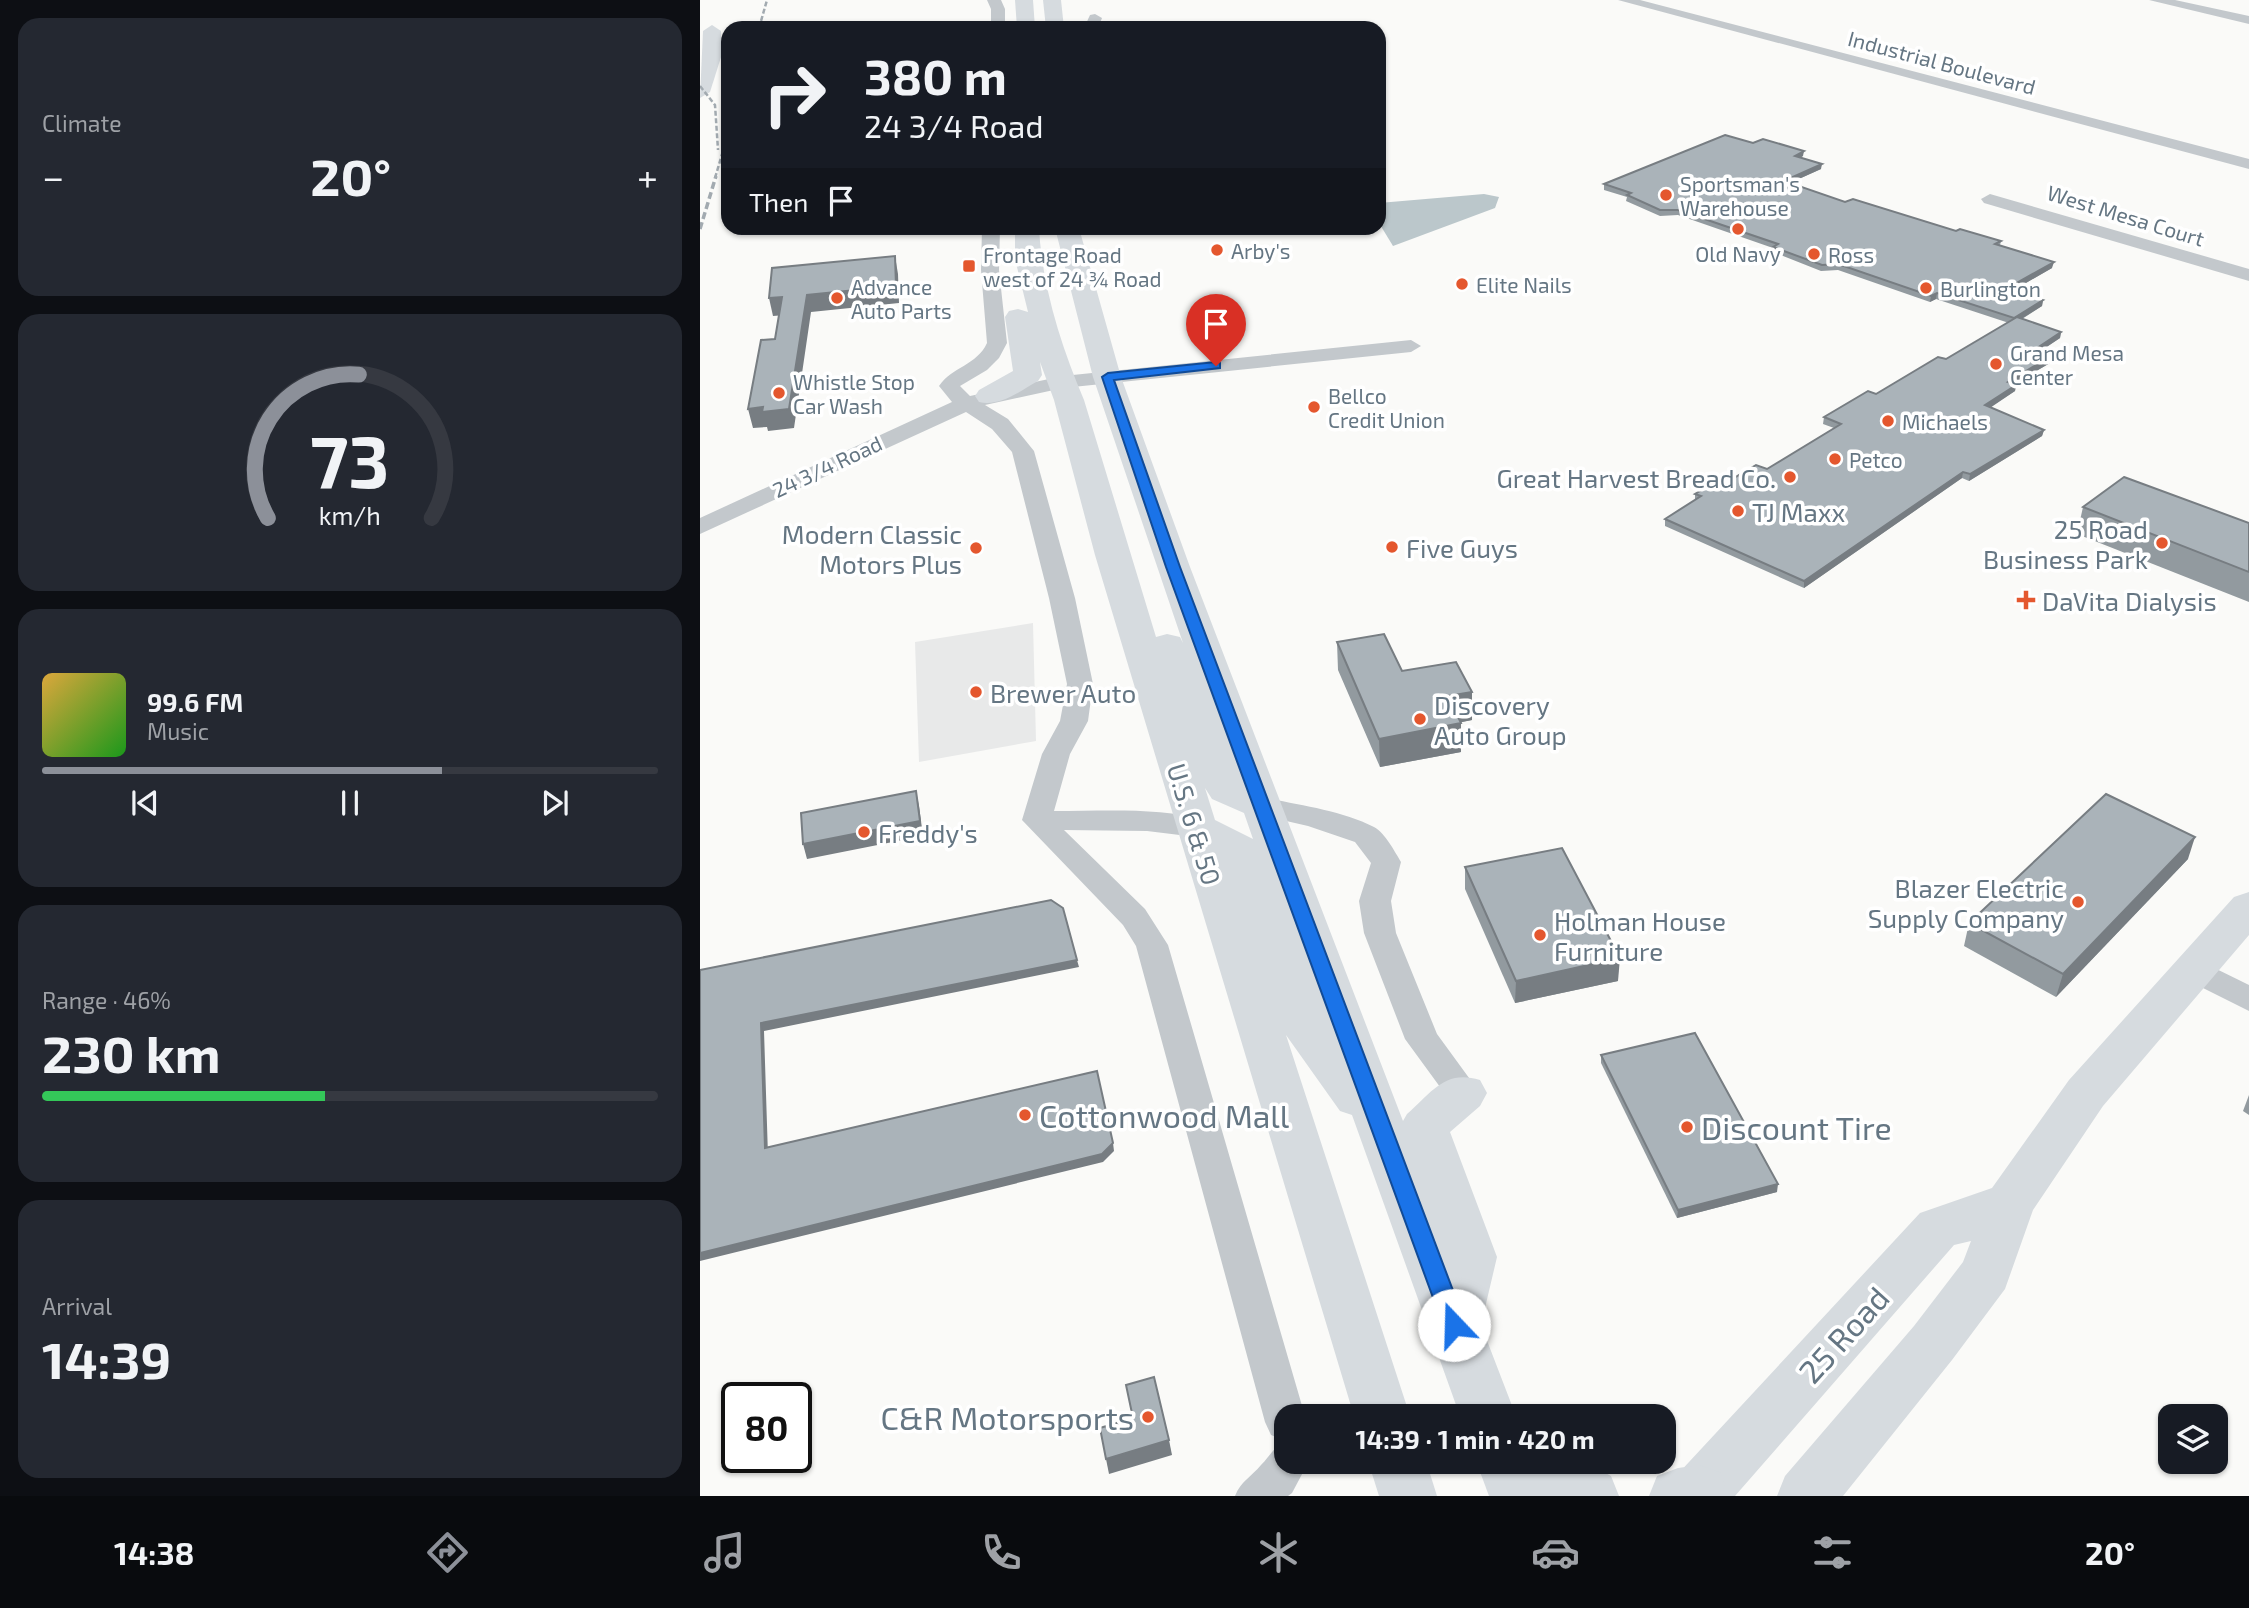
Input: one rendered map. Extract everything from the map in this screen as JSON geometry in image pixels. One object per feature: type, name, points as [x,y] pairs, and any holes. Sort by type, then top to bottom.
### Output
[{"type":"main road","points":[[1024,0],[1026,21]]},
{"type":"main road","points":[[700,49],[712,31],[720,10]]},
{"type":"main road","points":[[700,92],[712,54],[712,31]]},
{"type":"main road","points":[[978,399],[1028,375],[1009,265],[1025,235]]},
{"type":"main road","name":"U.S. 6 & 50","points":[[1027,235],[1028,259],[1054,363],[1063,382],[1112,555],[1378,1404]]},
{"type":"main road","points":[[1031,235],[1049,256],[1078,365],[1095,374],[1115,375]]},
{"type":"main road","points":[[1070,235],[1173,567],[1471,1371],[1495,1404]]},
{"type":"main road","points":[[1112,555],[1159,620],[1205,759],[1226,790],[1262,806]]},
{"type":"main road","points":[[1196,827],[1238,847],[1307,1032],[1381,1129]]},
{"type":"main road","points":[[1805,1496],[1933,1343],[1986,1273],[2010,1203],[2086,1093],[2249,907]]},
{"type":"main road","points":[[1463,1093],[1424,1127],[1471,1257],[1471,1371]]},
{"type":"main road","name":"25 Road","points":[[1692,1495],[1938,1228],[1968,1221],[2010,1203]]},
{"type":"main road","points":[[1401,1474],[1408,1496]]},
{"type":"main road","points":[[1510,1474],[1518,1496]]},
{"type":"main road","points":[[1555,1474],[1573,1489],[1590,1496]]},
{"type":"street","points":[[994,0],[998,9],[998,21]]},
{"type":"street","name":"Industrial Boulevard","points":[[1625,0],[2249,164]]},
{"type":"street","points":[[2156,0],[2249,20]]},
{"type":"street","name":"West Mesa Court","points":[[1990,199],[2249,275]]},
{"type":"street","points":[[991,235],[990,270],[997,343],[992,354],[949,386],[955,395],[978,399],[1023,451],[1062,598],[1080,684],[1074,721],[1056,754],[1037,820]]},
{"type":"street","name":"24 3/4 Road","points":[[700,527],[978,399],[1115,375],[1411,346]]},
{"type":"street","points":[[1262,806],[1315,818],[1366,835],[1386,862],[1375,901],[1380,933],[1422,1039],[1463,1093]]},
{"type":"street","points":[[1037,820],[1147,821],[1196,827]]},
{"type":"street","points":[[1037,820],[1120,902],[1152,945],[1166,986],[1281,1404]]},
{"type":"street","points":[[2192,969],[2249,999]]},
{"type":"street","points":[[1256,1496],[1280,1474]]},
{"type":"shaded area","points":[[1484,194],[1499,197],[1495,208],[1393,246],[1386,234],[1386,202]]},
{"type":"shaded area","name":"Brewer Auto","points":[[1033,623],[1036,741],[919,762],[915,642]]},
{"type":"building","points":[[1725,135],[1753,143],[1763,139],[1804,151],[1795,156],[1822,164],[1784,181],[1845,202],[1853,199],[1956,231],[1960,229],[2001,241],[1995,244],[2054,262],[2006,289],[2043,300],[2014,318],[1937,293],[1931,296],[1838,264],[1822,265],[1773,247],[1778,244],[1678,210],[1660,210],[1627,195],[1631,193],[1604,184]]},
{"type":"building","points":[[895,256],[896,286],[807,295],[789,409],[762,412],[763,407],[748,409],[761,340],[775,339],[782,297],[769,298],[772,268]]},
{"type":"building","points":[[2017,317],[2061,332],[2034,350],[2051,356],[2008,382],[2016,385],[1985,405],[2044,430],[1970,474],[1963,472],[1804,581],[1665,519],[1701,496],[1695,494],[1726,476],[1732,479],[1756,465],[1767,469],[1841,424],[1824,417],[1868,391],[1876,394],[1938,357],[1946,359]]},
{"type":"building","points":[[2124,477],[2249,523],[2249,572],[2083,507]]},
{"type":"building","points":[[1384,634],[1402,671],[1456,662],[1472,692],[1448,696],[1461,723],[1379,739],[1337,642]]},
{"type":"building","points":[[916,791],[920,821],[803,844],[801,813]]},
{"type":"building","name":"Blazer Electric Supply Company","points":[[2106,794],[2195,837],[2063,974],[1969,923]]},
{"type":"building","name":"Holman House Furniture","points":[[1562,848],[1620,958],[1516,981],[1465,867]]},
{"type":"building","name":"Cottonwood Mall","points":[[1051,900],[1063,908],[1077,960],[761,1023],[765,1148],[1097,1071],[1113,1143],[1102,1154],[700,1253],[700,970]]},
{"type":"building","name":"Discount Tire","points":[[1695,1033],[1778,1184],[1678,1210],[1601,1055]]},
{"type":"building","name":"C&R Motorsports","points":[[1154,1377],[1169,1440],[1106,1459],[1100,1428],[1133,1418],[1126,1385]]},
{"type":"railway","points":[[761,21],[767,0]]},
{"type":"railway","points":[[700,86],[715,105],[718,150]]},
{"type":"railway","points":[[715,178],[721,158]]},
{"type":"railway","points":[[700,229],[716,176]]},
{"type":"place","name":"Sportsman's Warehouse","points":[[1666,195]]},
{"type":"place","name":"Old Navy","points":[[1738,229]]},
{"type":"place","name":"Arby's","points":[[1217,250]]},
{"type":"place","name":"Ross","points":[[1814,254]]},
{"type":"place","name":"Frontage Road west of 24 ¾ Road","points":[[969,266]]},
{"type":"place","name":"Elite Nails","points":[[1462,284]]},
{"type":"place","name":"Burlington","points":[[1926,288]]},
{"type":"place","name":"Advance Auto Parts","points":[[837,298]]},
{"type":"place","name":"Grand Mesa Center","points":[[1996,364]]},
{"type":"place","name":"Whistle Stop Car Wash","points":[[779,393]]},
{"type":"place","name":"Bellco Credit Union","points":[[1314,407]]},
{"type":"place","name":"Michaels","points":[[1888,421]]},
{"type":"place","name":"Petco","points":[[1835,459]]},
{"type":"place","name":"Great Harvest Bread Co.","points":[[1790,477]]},
{"type":"place","name":"TJ Maxx","points":[[1738,511]]},
{"type":"place","name":"25 Road Business Park","points":[[2162,543]]},
{"type":"place","name":"Five Guys","points":[[1392,547]]},
{"type":"place","name":"Modern Classic Motors Plus","points":[[976,548]]},
{"type":"place","name":"DaVita Dialysis","points":[[2026,600]]},
{"type":"place","name":"Brewer Auto","points":[[976,692]]},
{"type":"place","name":"Discovery Auto Group","points":[[1420,719]]},
{"type":"place","name":"Freddy's","points":[[864,832]]},
{"type":"place","name":"Blazer Electric Supply Company","points":[[2078,902]]},
{"type":"place","name":"Holman House Furniture","points":[[1540,935]]},
{"type":"place","name":"Cottonwood Mall","points":[[1025,1115]]},
{"type":"place","name":"Discount Tire","points":[[1687,1127]]},
{"type":"place","name":"C&R Motorsports","points":[[1148,1417]]},
{"type":"route","points":[[1216,366],[1108,377],[1173,567],[1454,1325]]}]
